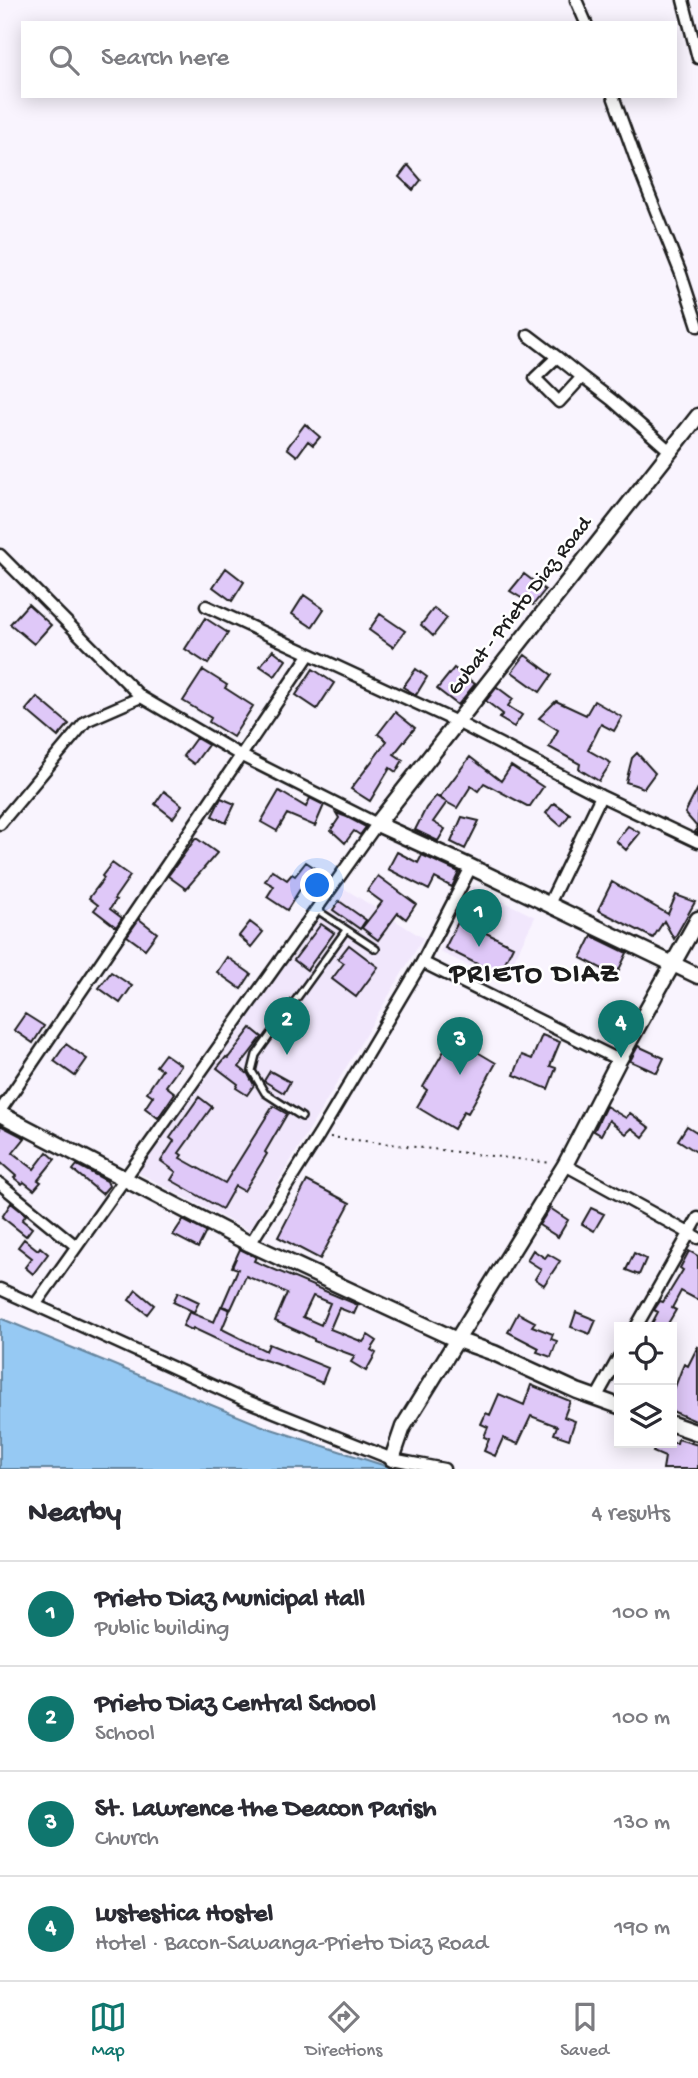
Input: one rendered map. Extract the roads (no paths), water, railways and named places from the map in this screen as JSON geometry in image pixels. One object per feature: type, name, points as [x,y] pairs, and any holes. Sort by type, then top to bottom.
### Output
[{"type":"street","points":[[576,0],[585,21]]},
{"type":"street","points":[[683,0],[698,58]]},
{"type":"street","points":[[614,98],[698,326]]},
{"type":"street","points":[[528,335],[612,400],[671,452]]},
{"type":"street","points":[[557,357],[535,378],[559,402],[582,377]]},
{"type":"street","name":"Gubat - Prieto Diaz Road","points":[[377,824],[698,416]]},
{"type":"street","points":[[0,555],[141,697],[240,755],[377,824],[698,976]]},
{"type":"street","points":[[206,606],[457,722],[698,842]]},
{"type":"street","points":[[309,655],[0,1112],[124,1181],[250,1244],[457,1340],[614,1404]]},
{"type":"street","points":[[0,824],[86,721],[141,697]]},
{"type":"street","points":[[549,904],[601,796]]},
{"type":"street","points":[[35,1305],[377,824]]},
{"type":"street","points":[[250,1244],[319,1135],[422,962],[471,867]]},
{"type":"street","points":[[392,1459],[403,1427],[565,1165],[698,919]]},
{"type":"street","points":[[422,962],[620,1060]]},
{"type":"street","points":[[565,1165],[694,1236]]},
{"type":"street","points":[[0,1184],[76,1246]]},
{"type":"street","points":[[639,1322],[694,1236],[698,1218]]},
{"type":"street","points":[[0,1289],[242,1399],[392,1459],[444,1469]]},
{"type":"street","points":[[596,1398],[614,1366]]},
{"type":"street","points":[[677,1426],[698,1433]]},
{"type":"lane","points":[[316,909],[376,949]]},
{"type":"lane","points":[[302,1116],[265,1093],[252,1071],[256,1055],[346,930]]},
{"type":"water","points":[[0,1318],[265,1427],[395,1469],[0,1469]]},
{"type":"place","name":"Prieto Diaz Municipal Hall","points":[[479,947]]},
{"type":"place","name":"Prieto Diaz Central School","points":[[287,1055]]},
{"type":"place","name":"Lustestica Hostel","points":[[621,1058]]},
{"type":"place","name":"St. Lawrence the Deacon Parish","points":[[460,1075]]},
{"type":"district","name":"PRIETO DIAZ","points":[[535,975]]}]
